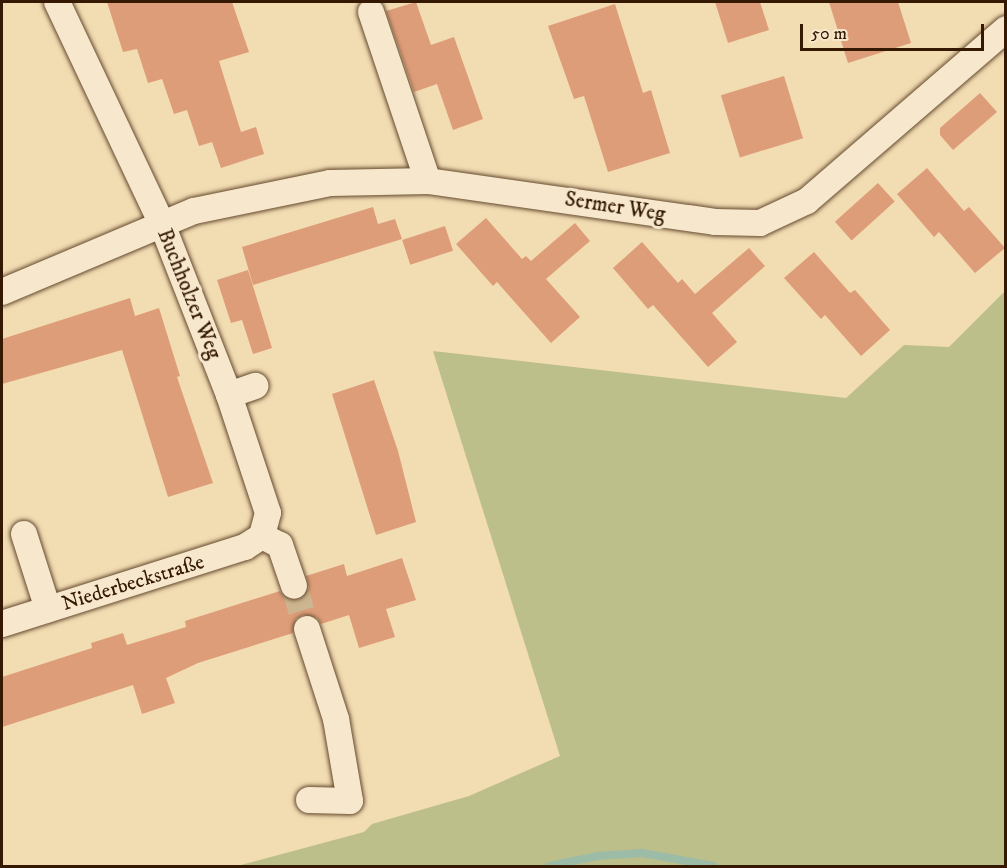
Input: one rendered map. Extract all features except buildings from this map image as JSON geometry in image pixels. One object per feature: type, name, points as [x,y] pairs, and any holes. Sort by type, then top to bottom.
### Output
[{"type":"street","name":"Buchholzer Weg","points":[[57,2],[162,224],[229,395],[268,513],[262,536]]},
{"type":"street","points":[[371,12],[428,181]]},
{"type":"street","name":"Sermer Weg","points":[[162,224],[194,211],[291,189],[369,180],[428,181],[715,222],[759,223],[807,201],[1005,29]]},
{"type":"street","points":[[2,292],[162,224]]},
{"type":"street","points":[[229,395],[255,386]]},
{"type":"street","points":[[24,534],[48,609]]},
{"type":"street","points":[[262,536],[280,546],[294,586]]},
{"type":"street","name":"Niederbeckstraße","points":[[2,624],[48,609],[133,573],[246,547],[262,536]]},
{"type":"street","points":[[308,629],[336,719],[350,801],[309,800]]},
{"type":"green space","points":[[1005,291],[1005,866],[237,866],[364,832],[372,824],[469,796],[560,756],[433,351],[846,398],[904,345],[949,347]]},
{"type":"waterway","points":[[549,866],[598,856],[642,853],[714,866]]},
{"type":"tunnel","points":[[294,586],[307,629]]}]
